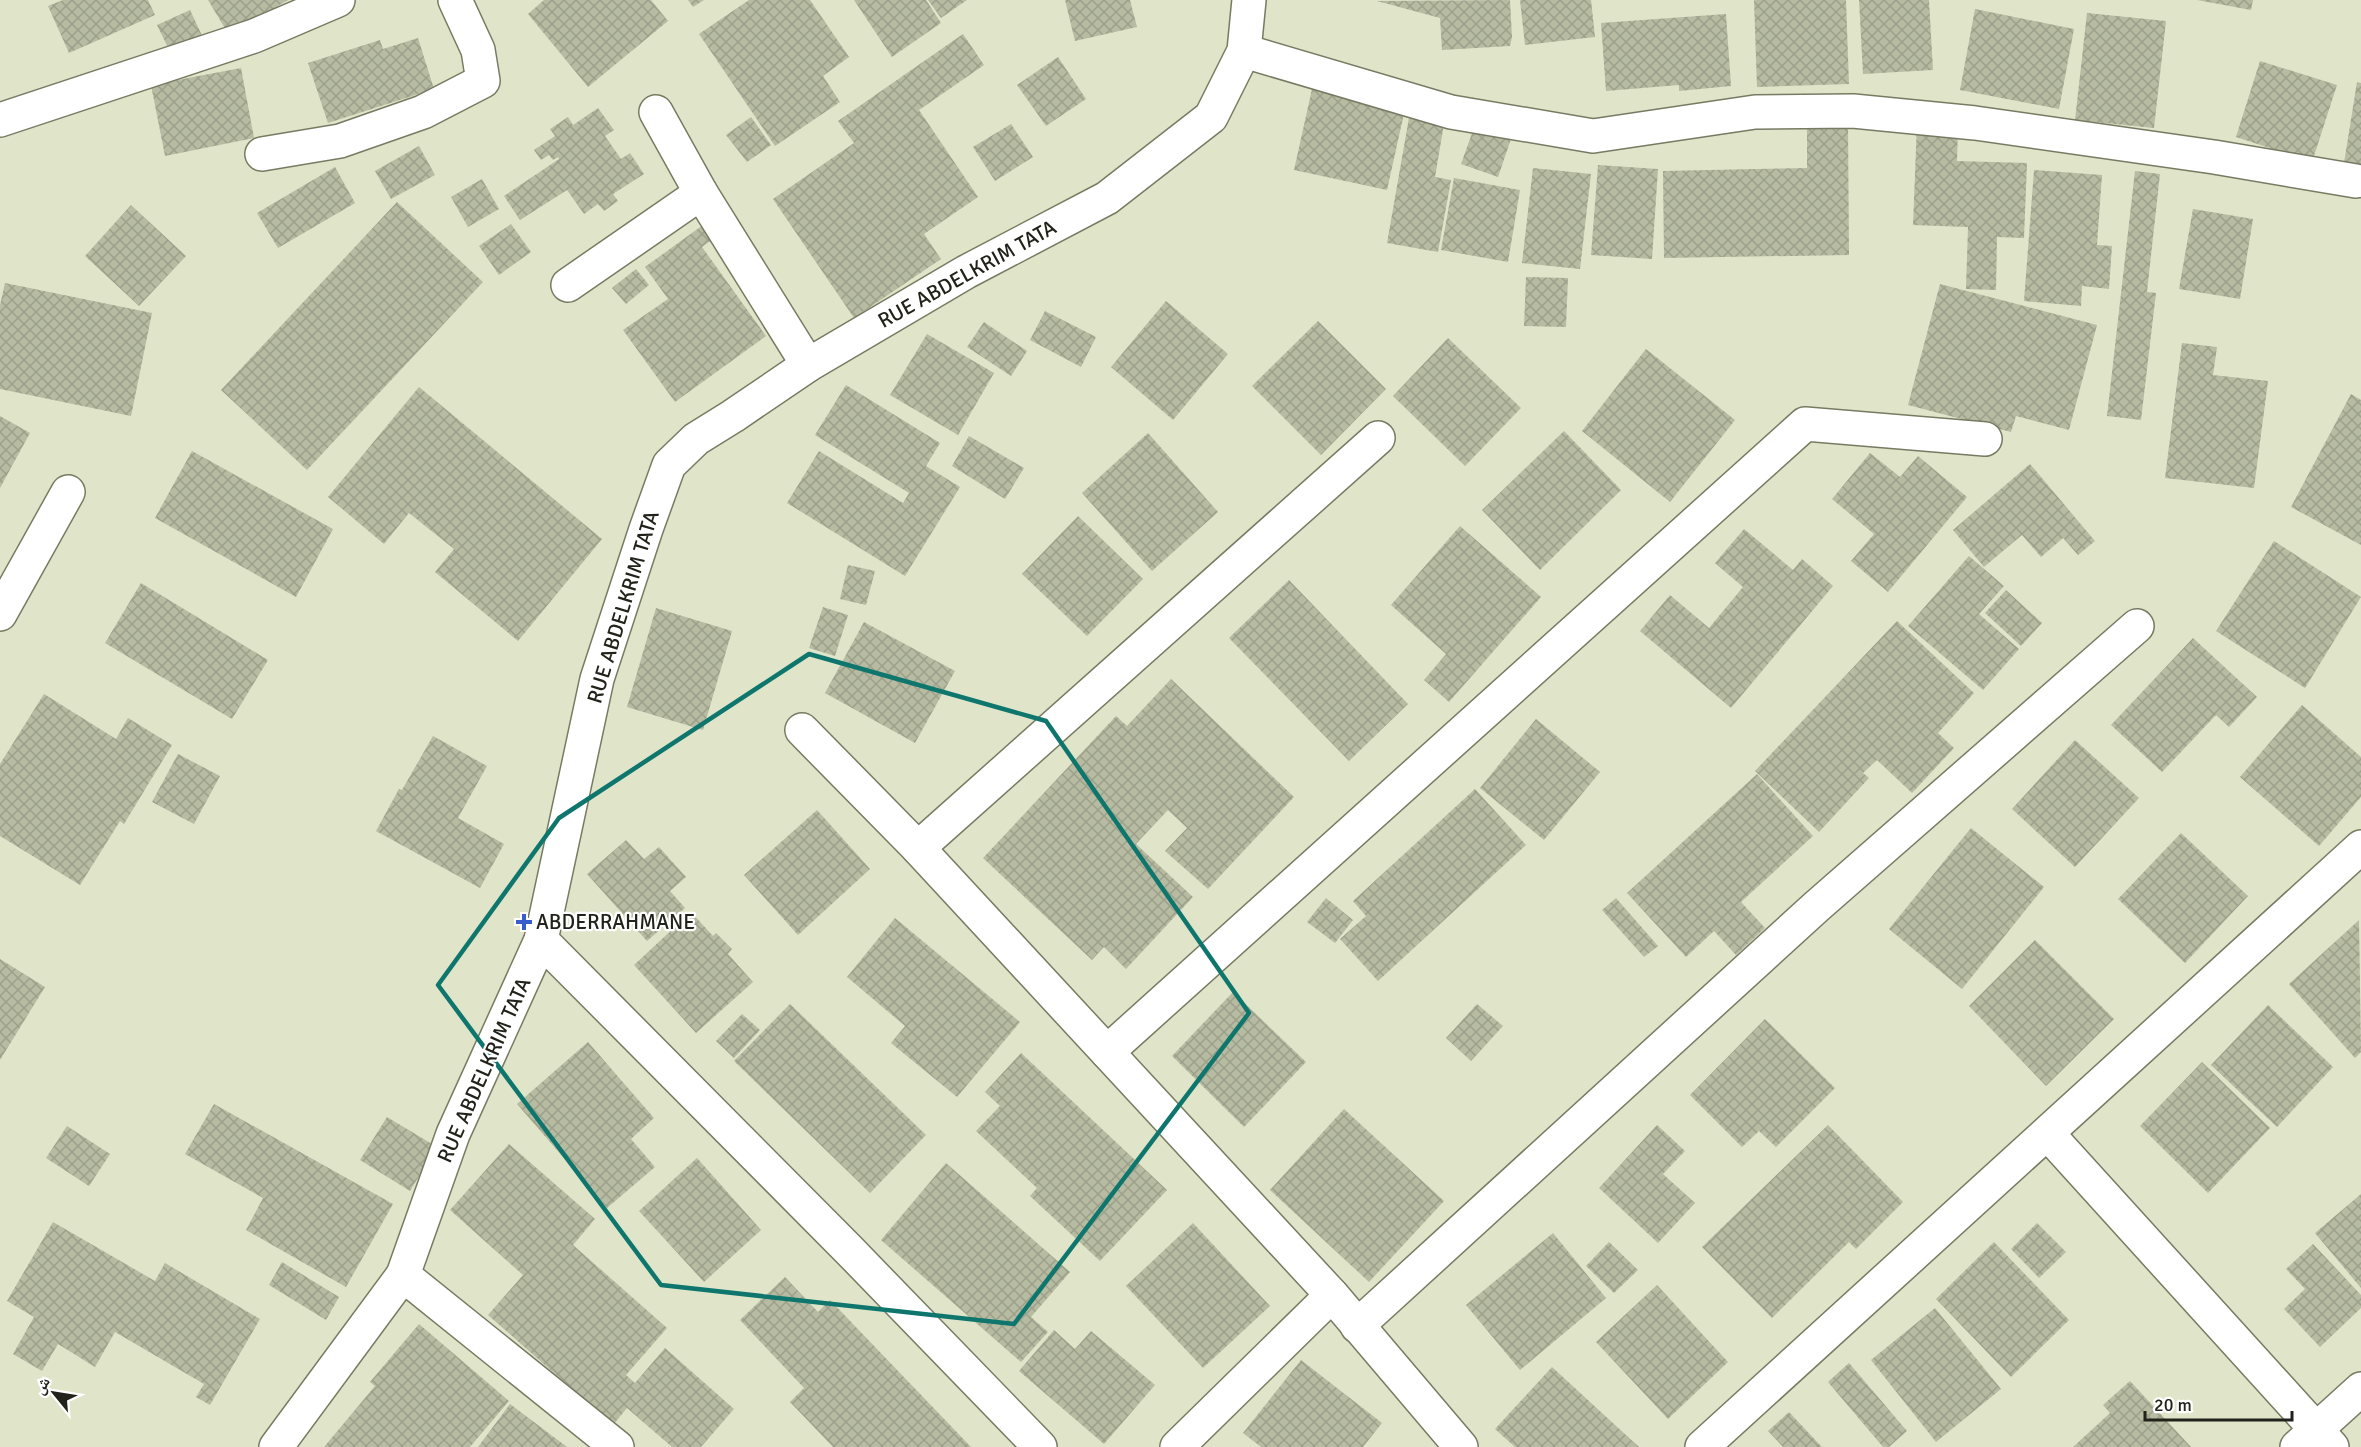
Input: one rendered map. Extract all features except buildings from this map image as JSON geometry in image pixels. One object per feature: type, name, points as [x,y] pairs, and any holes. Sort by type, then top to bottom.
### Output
[{"type":"street","points":[[0,120],[254,36],[338,0]]},
{"type":"street","points":[[262,154],[340,141],[423,112],[483,81],[478,50],[455,0]]},
{"type":"street","name":"RUE ABDELKRIM TATA","points":[[276,1447],[403,1275],[453,1134],[541,940],[597,680],[669,465],[696,439],[733,417],[808,364],[966,272],[1107,198],[1211,117],[1244,51],[1249,0]]},
{"type":"street","points":[[1244,51],[1450,112],[1593,136],[1755,112],[1853,111],[1998,126],[2214,157],[2356,181]]},
{"type":"street","points":[[656,112],[700,193],[808,364]]},
{"type":"street","points":[[568,285],[700,193]]},
{"type":"street","points":[[1107,1052],[1805,424],[1984,440]]},
{"type":"street","points":[[918,848],[1378,438]]},
{"type":"street","points":[[0,614],[68,492]]},
{"type":"street","points":[[1357,1326],[1816,907],[2137,626]]},
{"type":"street","points":[[801,730],[918,848],[1332,1295],[1461,1447]]},
{"type":"street","points":[[1702,1447],[2361,847]]},
{"type":"street","points":[[541,940],[841,1242],[1040,1447]]},
{"type":"street","points":[[2048,1134],[2315,1441],[2361,1389]]},
{"type":"street","points":[[403,1275],[617,1447]]},
{"type":"street","points":[[1177,1447],[1332,1295]]},
{"type":"highlighted area","points":[[809,654],[1046,721],[1249,1013],[1014,1324],[661,1285],[438,985],[559,818]]},
{"type":"place","name":"ABDERRAHMANE","points":[[524,922]]}]
